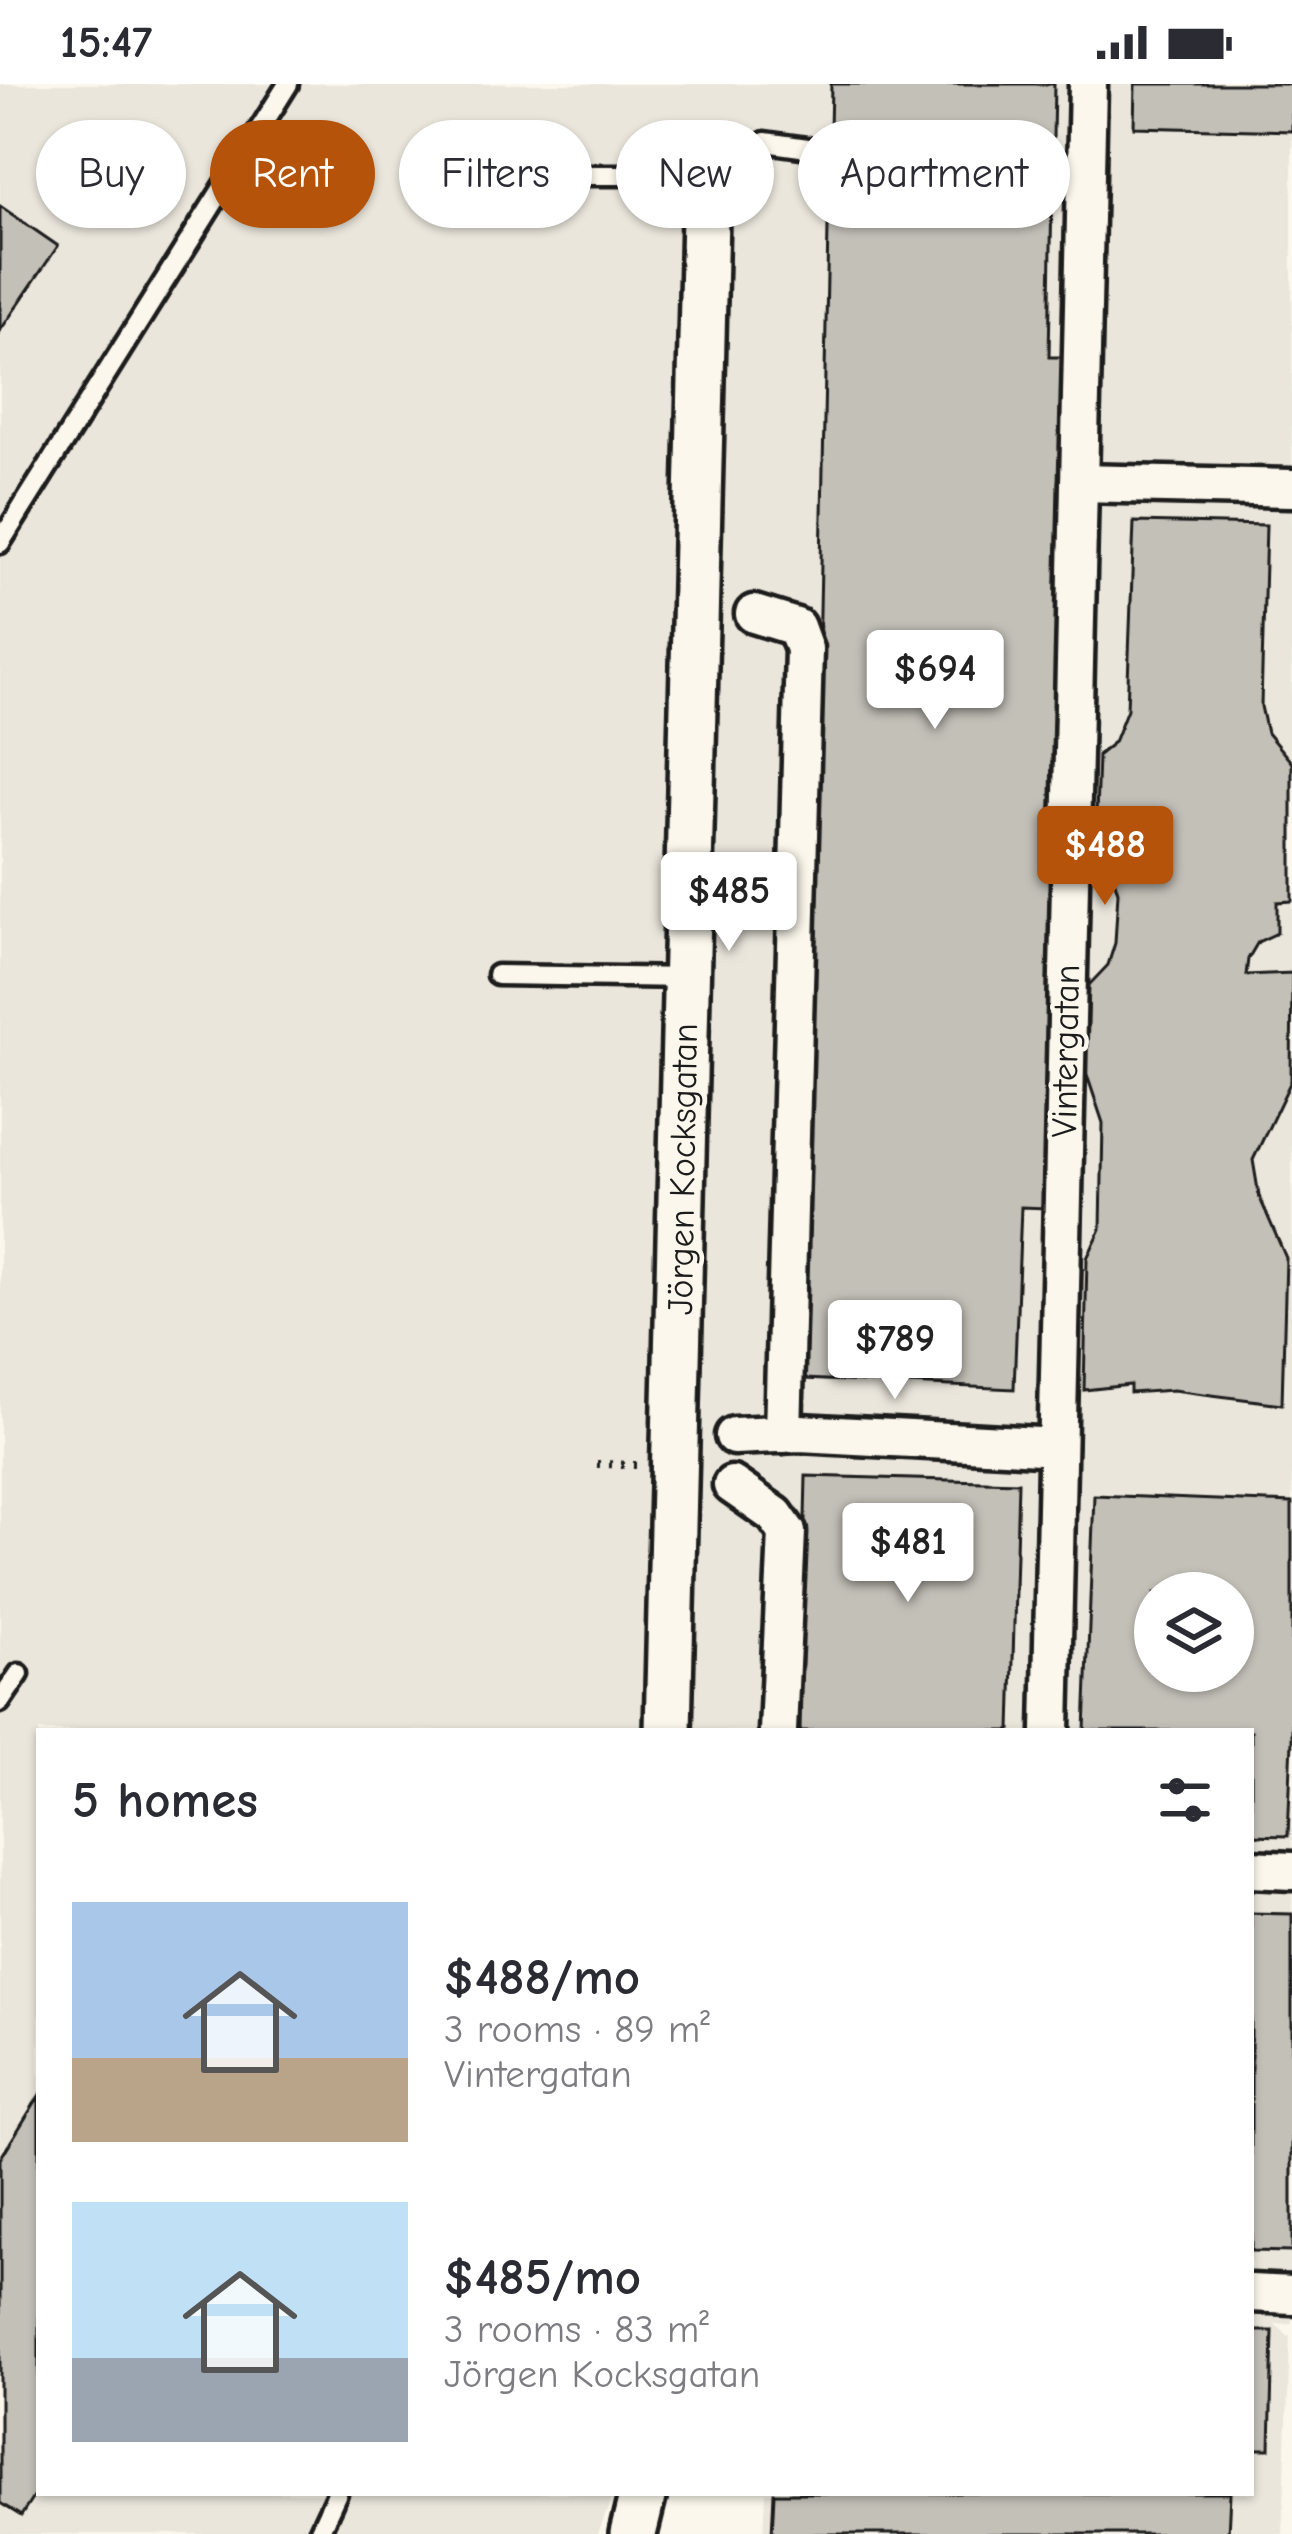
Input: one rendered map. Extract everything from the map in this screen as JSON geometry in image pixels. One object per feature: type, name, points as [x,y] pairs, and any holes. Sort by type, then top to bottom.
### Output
[{"type":"street","name":"Vintergatan","points":[[1051,1728],[1088,84]]},
{"type":"street","name":"Jörgen Kocksgatan","points":[[668,1728],[705,228]]},
{"type":"street","points":[[1079,483],[1292,488]]},
{"type":"street","points":[[754,614],[796,627],[804,649],[783,1434]]},
{"type":"street","points":[[734,1436],[783,1434],[1057,1447]]},
{"type":"street","points":[[732,1485],[775,1515],[787,1532],[778,1728]]},
{"type":"street","points":[[1254,1869],[1292,1871]]},
{"type":"street","points":[[1254,2294],[1292,2294]]},
{"type":"street","points":[[633,2534],[642,2496]]},
{"type":"street","points":[[653,2496],[658,2534]]},
{"type":"lane","points":[[0,543],[288,84]]},
{"type":"lane","points":[[497,975],[688,979]]},
{"type":"lane","points":[[0,1702],[19,1673]]},
{"type":"lane","points":[[318,2534],[336,2496]]},
{"type":"shaded area","points":[[0,84],[1292,84],[1292,2323],[1275,2324],[1290,2337],[1283,2534],[764,2534],[766,2496],[1254,2496],[1254,1728],[36,1728],[36,2496],[613,2496],[598,2534],[0,2534]]},
{"type":"building","points":[[831,84],[1054,84],[1053,120],[830,120]]},
{"type":"building","points":[[1135,84],[1292,84],[1292,131],[1134,127]]},
{"type":"building","points":[[0,206],[58,246],[0,331]]},
{"type":"building","points":[[828,228],[1051,228],[1049,357],[1070,357],[1047,1208],[1021,1207],[1014,1389],[804,1379]]},
{"type":"building","points":[[1134,522],[1266,525],[1261,706],[1267,733],[1292,763],[1292,901],[1277,902],[1277,933],[1258,942],[1246,975],[1292,973],[1291,1081],[1253,1160],[1259,1196],[1286,1258],[1282,1404],[1173,1390],[1130,1393],[1130,1385],[1084,1390],[1087,1258],[1101,1229],[1103,1123],[1086,1072],[1089,985],[1108,965],[1115,943],[1118,892],[1109,862],[1095,847],[1098,755],[1114,742],[1127,709]]},
{"type":"building","points":[[806,1476],[1018,1482],[1011,1728],[800,1728]]},
{"type":"building","points":[[1094,1495],[1292,1503],[1288,1836],[1254,1835],[1254,1728],[1085,1728]]},
{"type":"building","points":[[1254,1913],[1292,1914],[1292,2252],[1254,2251]]},
{"type":"building","points":[[36,2101],[36,2493],[21,2516],[0,2503],[0,2159]]},
{"type":"building","points":[[1254,2331],[1273,2331],[1270,2449],[1254,2449]]},
{"type":"building","points":[[774,2496],[1230,2496],[1228,2534],[772,2534]]}]
